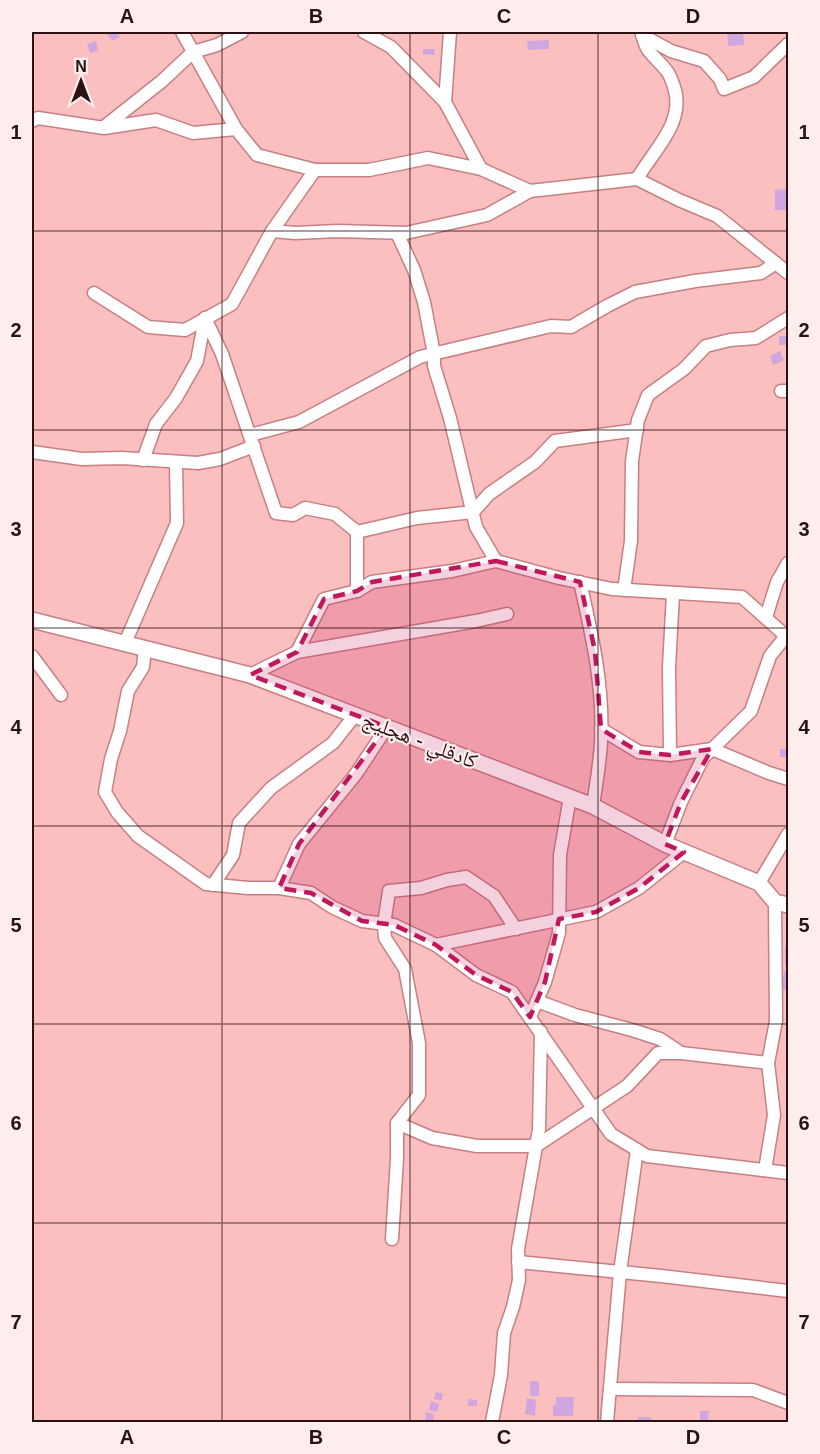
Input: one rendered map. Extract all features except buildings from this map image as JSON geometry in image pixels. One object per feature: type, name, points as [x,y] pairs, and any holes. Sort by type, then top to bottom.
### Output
[{"type":"street","points":[[182,32],[236,129],[257,155],[315,170],[369,170],[428,158],[481,169],[530,191]]},
{"type":"street","points":[[104,128],[194,52],[217,45],[242,32]]},
{"type":"street","points":[[364,32],[391,47],[445,102],[481,169]]},
{"type":"street","points":[[445,102],[450,32]]},
{"type":"street","points":[[642,33],[671,51],[704,61],[720,79],[724,89],[754,77],[789,44]]},
{"type":"street","points":[[637,179],[646,162],[664,141],[677,110],[677,96],[668,71],[644,47],[642,33]]},
{"type":"street","points":[[32,121],[38,118],[104,128],[156,120],[194,133],[236,129]]},
{"type":"street","points":[[94,293],[148,327],[185,330],[231,304],[272,231],[315,170]]},
{"type":"street","points":[[272,231],[406,233],[486,215],[530,191],[637,179],[717,216],[789,273]]},
{"type":"street","points":[[397,233],[414,270],[424,302],[434,354],[434,366],[453,429],[476,527],[496,561]]},
{"type":"street","points":[[32,452],[82,459],[198,463],[220,459],[252,441],[299,422],[420,357],[551,326],[572,327],[635,292],[695,281],[761,273],[776,263]]},
{"type":"street","points":[[206,318],[222,354],[276,513],[293,515],[305,508],[335,514],[357,532]]},
{"type":"street","points":[[143,460],[156,424],[176,398],[197,361],[206,318]]},
{"type":"street","points":[[624,590],[631,541],[632,461],[638,420],[648,395],[684,369],[706,346],[730,340],[756,338],[789,318]]},
{"type":"street","points":[[357,532],[417,518],[473,512],[489,494],[535,462],[555,441],[637,430]]},
{"type":"street","points":[[125,643],[177,523],[176,462]]},
{"type":"street","points":[[357,532],[357,591]]},
{"type":"street","points":[[297,652],[324,598],[357,591],[372,582],[452,571],[496,561],[580,582],[624,590],[742,597],[787,636],[770,656],[751,711],[703,758],[681,802],[665,844]]},
{"type":"street","points":[[766,617],[777,582],[789,563]]},
{"type":"street","points":[[580,582],[600,685],[601,729],[593,806]]},
{"type":"street","points":[[670,755],[669,667],[673,594]]},
{"type":"street","points":[[250,675],[297,652],[507,614]]},
{"type":"street","name":"كادقلي - هجليج","points":[[32,620],[250,675],[593,806],[665,844],[759,883],[782,903]]},
{"type":"street","points":[[145,648],[143,667],[128,691],[105,792],[117,812],[138,836],[206,884],[279,888],[311,893],[332,908],[362,921],[394,925],[436,945],[476,975],[512,992],[611,1134],[647,1156],[789,1173]]},
{"type":"street","points":[[32,656],[61,695]]},
{"type":"street","points":[[213,885],[233,855],[239,823],[272,788],[333,743],[355,715]]},
{"type":"street","points":[[279,888],[299,844],[356,774],[387,727]]},
{"type":"street","points":[[601,729],[639,752],[670,755],[712,749],[769,773],[789,778]]},
{"type":"street","points":[[530,1017],[545,982],[556,942],[559,919],[560,855],[570,797]]},
{"type":"street","points":[[759,883],[789,834]]},
{"type":"street","points":[[436,945],[596,912],[639,888],[684,852]]},
{"type":"street","points":[[392,1239],[397,1124],[419,1095],[419,1043],[405,969],[385,939],[384,924],[389,891],[421,888],[466,877],[494,896],[516,929]]},
{"type":"street","points":[[765,1170],[774,1115],[768,1063],[776,1021],[782,903]]},
{"type":"street","points":[[537,1001],[575,1016],[632,1029],[660,1039],[681,1053]]},
{"type":"street","points":[[492,1422],[501,1375],[504,1333],[519,1280],[518,1249],[539,1129],[541,1032]]},
{"type":"street","points":[[397,1124],[432,1137],[477,1146],[536,1146],[627,1086],[658,1053],[681,1053],[768,1063]]},
{"type":"street","points":[[607,1422],[620,1272],[637,1150]]},
{"type":"street","points":[[518,1262],[789,1291]]},
{"type":"street","points":[[610,1389],[753,1390],[789,1403]]},
{"type":"highlighted area","points":[[496,561],[580,582],[595,651],[601,729],[639,752],[670,755],[712,749],[681,802],[665,844],[684,852],[639,888],[596,912],[559,919],[545,982],[530,1017],[512,992],[476,975],[436,945],[394,925],[362,921],[311,893],[279,888],[299,844],[387,727],[250,675],[297,652],[324,599],[357,591],[372,582]]}]
